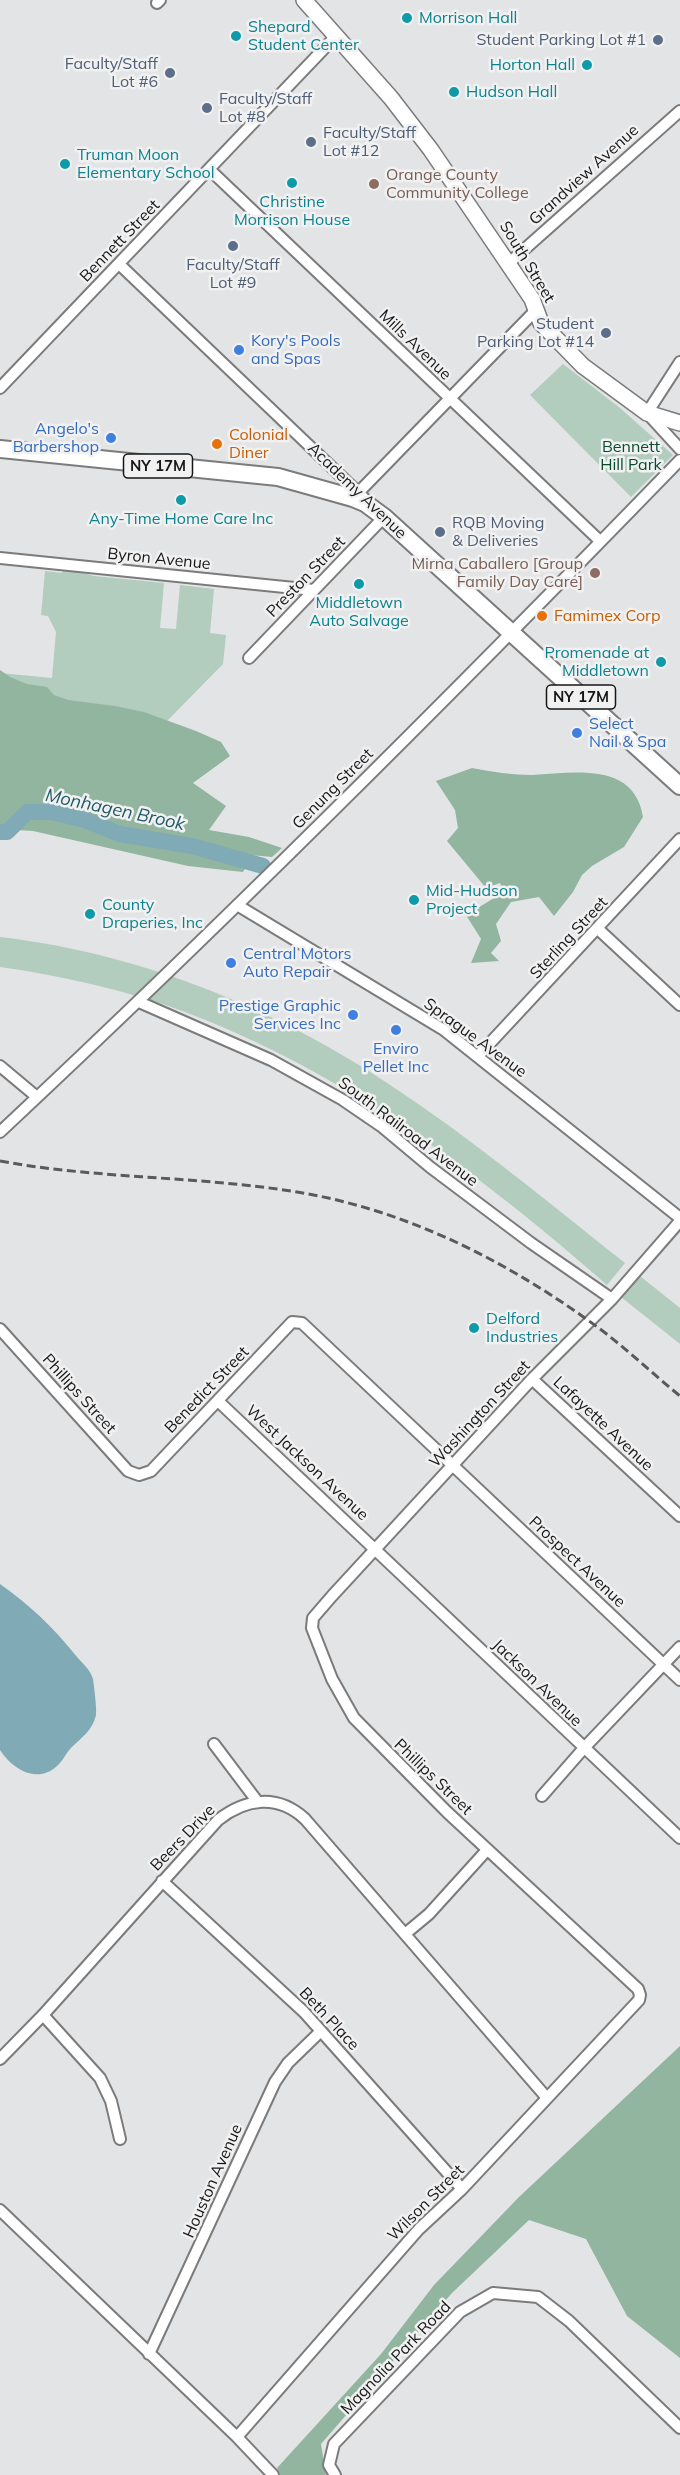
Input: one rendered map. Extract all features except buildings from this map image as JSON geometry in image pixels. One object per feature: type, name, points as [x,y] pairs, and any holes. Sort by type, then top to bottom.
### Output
[{"type":"main road","name":"NY 17M","points":[[0,449],[278,477],[356,496],[384,517]]},
{"type":"main road","name":"Academy Avenue","points":[[384,517],[680,786]]},
{"type":"street","name":"South Street","points":[[304,0],[391,98],[431,150],[509,263],[541,323],[583,366],[647,414],[680,423]]},
{"type":"street","name":"Bennett Street","points":[[0,388],[336,36]]},
{"type":"street","name":"Grandview Avenue","points":[[509,263],[680,111]]},
{"type":"street","name":"Mills Avenue","points":[[209,169],[600,541]]},
{"type":"street","name":"Academy Avenue","points":[[119,264],[356,496]]},
{"type":"street","points":[[356,496],[536,310]]},
{"type":"street","points":[[680,362],[647,414],[680,448]]},
{"type":"street","name":"Genung Street","points":[[0,1132],[139,1002],[511,633],[680,460]]},
{"type":"street","name":"Preston Street","points":[[249,658],[384,517]]},
{"type":"street","name":"Byron Avenue","points":[[0,558],[314,590]]},
{"type":"street","name":"Sterling Street","points":[[478,1056],[680,839]]},
{"type":"street","name":"Sprague Avenue","points":[[237,905],[444,1030],[680,1219]]},
{"type":"street","points":[[598,929],[680,1005]]},
{"type":"street","name":"South Railroad Avenue","points":[[139,1002],[271,1060],[342,1100],[381,1126],[430,1167],[523,1237],[612,1299]]},
{"type":"street","points":[[0,1066],[37,1097]]},
{"type":"street","name":"Washington Street","points":[[375,1548],[532,1379],[612,1299],[680,1219]]},
{"type":"street","name":"Benedict Street","points":[[139,1475],[151,1471],[295,1322]]},
{"type":"street","name":"Prospect Avenue","points":[[295,1322],[305,1326],[680,1680]]},
{"type":"street","name":"Phillips Street","points":[[0,1329],[128,1471],[139,1475]]},
{"type":"street","name":"Lafayette Avenue","points":[[532,1379],[680,1516]]},
{"type":"street","name":"West Jackson Avenue","points":[[218,1401],[375,1548]]},
{"type":"street","name":"Phillips Street","points":[[375,1548],[317,1613],[312,1623],[314,1636],[332,1679],[354,1718],[487,1850],[638,1989],[640,1995]]},
{"type":"street","name":"Jackson Avenue","points":[[375,1548],[680,1838]]},
{"type":"street","points":[[542,1796],[584,1748],[680,1647]]},
{"type":"street","points":[[214,1744],[257,1801],[282,1804],[305,1818],[547,2098]]},
{"type":"street","name":"Beers Drive","points":[[0,2059],[43,2015],[218,1820],[235,1808],[257,1801]]},
{"type":"street","points":[[405,1934],[429,1914],[487,1850]]},
{"type":"street","name":"Beth Place","points":[[162,1881],[303,2012],[462,2189]]},
{"type":"street","name":"Wilson Street","points":[[237,2437],[419,2229],[462,2189],[639,2000],[640,1995]]},
{"type":"street","points":[[43,2015],[100,2078],[111,2101],[120,2139]]},
{"type":"street","name":"Houston Avenue","points":[[149,2355],[275,2082],[288,2062],[321,2031]]},
{"type":"street","points":[[0,2210],[131,2338],[237,2437],[273,2475]]},
{"type":"street","name":"Magnolia Park Road","points":[[335,2475],[329,2465],[334,2444],[460,2312],[494,2292],[538,2297],[578,2329],[680,2428]]},
{"type":"green space","name":"Bennett Hill Park","points":[[563,364],[620,408],[673,455],[631,497],[530,395]]},
{"type":"green space","points":[[64,568],[94,576],[164,583],[160,628],[176,629],[180,585],[214,589],[210,633],[226,635],[223,664],[116,773],[0,673],[52,678],[56,632],[48,616],[41,615],[45,571],[62,573]]},
{"type":"green space","points":[[0,670],[27,684],[47,687],[54,695],[68,700],[144,712],[221,742],[230,756],[193,783],[226,806],[209,830],[249,837],[282,848],[272,857],[239,854],[249,862],[243,872],[188,866],[33,831],[0,829]]},
{"type":"green space","points":[[472,768],[524,775],[600,774],[628,787],[637,799],[643,817],[624,847],[592,866],[582,875],[573,892],[554,916],[539,897],[511,902],[496,924],[501,941],[491,953],[499,961],[471,963],[481,939],[466,915],[504,892],[500,883],[486,888],[447,841],[458,828],[455,810],[436,781]]},
{"type":"green space","points":[[0,937],[57,946],[169,975],[275,1019],[376,1076],[450,1126],[625,1263],[607,1285],[510,1204],[460,1166],[355,1095],[243,1036],[185,1012],[94,985],[0,967]]},
{"type":"green space","points":[[640,1276],[680,1308],[680,1344],[621,1297]]},
{"type":"green space","points":[[680,2046],[680,2358],[627,2316],[586,2239],[529,2220],[452,2293],[321,2444],[326,2475],[280,2475],[277,2468],[381,2354],[434,2285],[519,2197]]},
{"type":"water","points":[[0,1584],[50,1627],[86,1667],[93,1679],[96,1712],[92,1725],[59,1764],[42,1774],[19,1769],[0,1750]]},
{"type":"waterway","name":"Monhagen Brook","points":[[0,832],[7,832],[27,812],[51,812],[85,820],[120,834],[192,846],[263,866]]},
{"type":"railway","points":[[0,1161],[74,1171],[260,1187],[338,1200],[379,1212],[457,1242],[531,1282],[621,1345],[680,1396]]},
{"type":"place","name":"Morrison Hall","points":[[407,18]]},
{"type":"place","name":"Shepard Student Center","points":[[236,36]]},
{"type":"place","name":"Student Parking Lot #1","points":[[658,40]]},
{"type":"place","name":"Horton Hall","points":[[587,65]]},
{"type":"place","name":"Faculty/Staff Lot #6","points":[[170,73]]},
{"type":"place","name":"Hudson Hall","points":[[454,92]]},
{"type":"place","name":"Faculty/Staff Lot #8","points":[[207,108]]},
{"type":"place","name":"Faculty/Staff Lot #12","points":[[311,142]]},
{"type":"place","name":"Truman Moon Elementary School","points":[[65,164]]},
{"type":"place","name":"Christine Morrison House","points":[[292,183]]},
{"type":"place","name":"Orange County Community College","points":[[374,184]]},
{"type":"place","name":"Faculty/Staff Lot #9","points":[[233,246]]},
{"type":"place","name":"Student Parking Lot #14","points":[[606,333]]},
{"type":"place","name":"Kory's Pools and Spas","points":[[239,350]]},
{"type":"place","name":"Angelo's Barbershop","points":[[111,438]]},
{"type":"place","name":"Colonial Diner","points":[[217,444]]},
{"type":"place","name":"Any-Time Home Care Inc","points":[[181,500]]},
{"type":"place","name":"RQB Moving & Deliveries","points":[[440,532]]},
{"type":"place","name":"Mirna Caballero [Group Family Day Care]","points":[[595,573]]},
{"type":"place","name":"Middletown Auto Salvage","points":[[359,584]]},
{"type":"place","name":"Famimex Corp","points":[[542,616]]},
{"type":"place","name":"Promenade at Middletown","points":[[661,662]]},
{"type":"place","name":"Select Nail & Spa","points":[[577,733]]},
{"type":"place","name":"Mid-Hudson Project","points":[[414,900]]},
{"type":"place","name":"County Draperies, Inc","points":[[90,914]]},
{"type":"place","name":"Central Motors Auto Repair","points":[[231,963]]},
{"type":"place","name":"Prestige Graphic Services Inc","points":[[353,1015]]},
{"type":"place","name":"Enviro Pellet Inc","points":[[396,1030]]},
{"type":"place","name":"Delford Industries","points":[[474,1328]]}]
